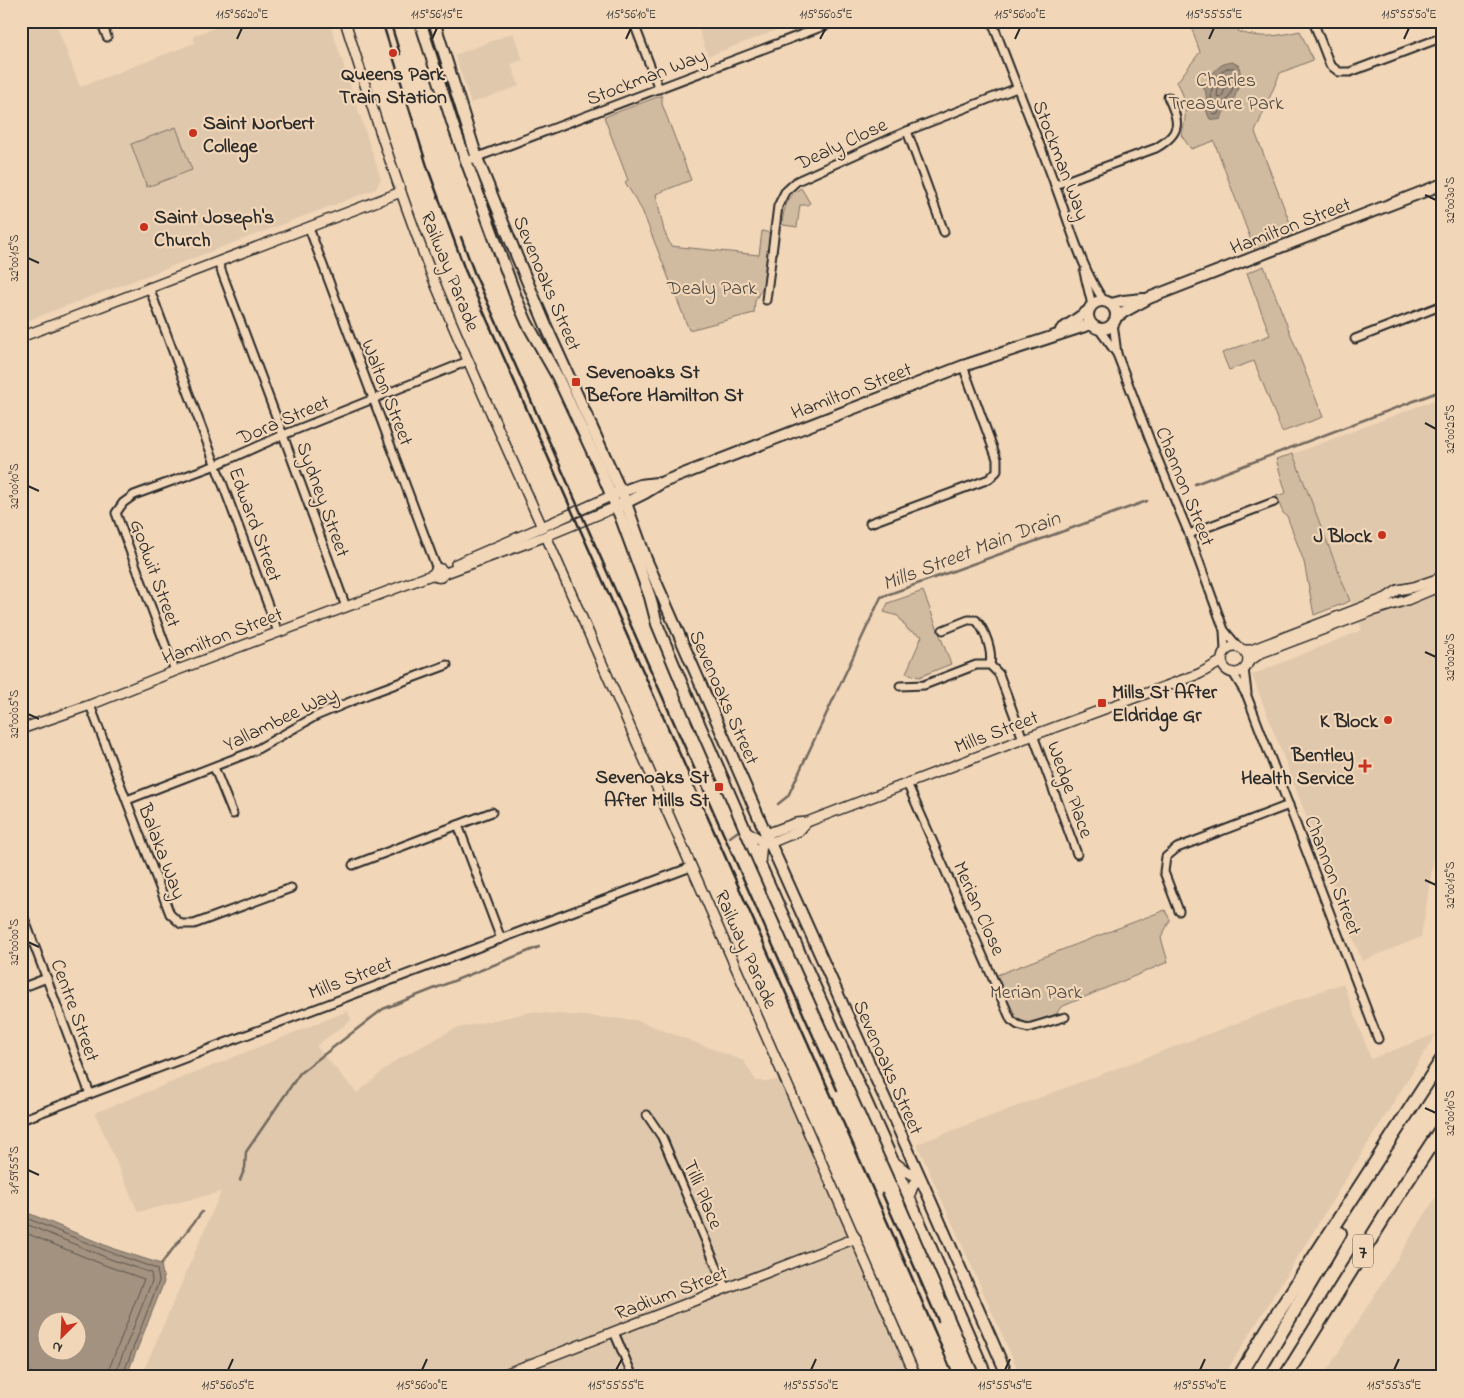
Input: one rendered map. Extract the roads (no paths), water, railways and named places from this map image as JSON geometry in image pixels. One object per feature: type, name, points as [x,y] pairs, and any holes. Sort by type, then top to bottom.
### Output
[{"type":"highway","points":[[1239,1377],[1267,1330],[1443,1059]]},
{"type":"highway","name":"7","points":[[1255,1377],[1371,1180],[1396,1133],[1443,1059]]},
{"type":"highway","name":"7","points":[[1285,1377],[1443,1126]]},
{"type":"main road","name":"Sevenoaks Street","points":[[420,21],[453,125],[472,160],[510,243],[626,503],[646,559],[766,839],[921,1179],[1008,1377]]},
{"type":"main road","name":"Sevenoaks Street","points":[[434,21],[472,160],[517,300],[527,323],[557,376],[598,464],[639,565],[658,624],[745,830],[987,1377]]},
{"type":"main road","name":"Hamilton Street","points":[[1114,320],[1127,310],[1149,298],[1443,184]]},
{"type":"main road","name":"Hamilton Street","points":[[1108,303],[1149,298]]},
{"type":"main road","points":[[1095,302],[1108,303],[1115,310],[1114,320],[1106,328],[1095,326],[1088,316],[1090,308],[1095,302]]},
{"type":"main road","name":"Hamilton Street","points":[[1054,335],[1090,308]]},
{"type":"main road","name":"Hamilton Street","points":[[616,507],[662,482],[963,366],[1054,335],[1095,326]]},
{"type":"main road","name":"Hamilton Street","points":[[611,496],[640,485],[662,482]]},
{"type":"street","points":[[101,21],[107,37]]},
{"type":"street","name":"Railway Parade","points":[[345,21],[400,192],[435,282],[542,527]]},
{"type":"street","points":[[633,21],[658,88]]},
{"type":"street","name":"Stockman Way","points":[[472,160],[836,21]]},
{"type":"street","name":"Stockman Way","points":[[992,21],[1080,255],[1094,286],[1108,303]]},
{"type":"street","points":[[1313,21],[1330,65],[1339,72],[1350,72],[1443,37]]},
{"type":"street","name":"Dealy Close","points":[[766,300],[778,206],[785,192],[797,181],[907,131],[1017,88]]},
{"type":"street","points":[[1055,185],[1168,142],[1177,122],[1175,111],[1168,97]]},
{"type":"street","points":[[907,131],[944,232]]},
{"type":"street","points":[[21,337],[400,192]]},
{"type":"street","name":"Walton Street","points":[[309,228],[439,572]]},
{"type":"street","name":"Stockman Way","points":[[1080,255],[1090,308]]},
{"type":"street","name":"Sydney Street","points":[[218,262],[346,607]]},
{"type":"street","name":"Edward Street","points":[[149,288],[278,632]]},
{"type":"street","points":[[1355,338],[1443,305]]},
{"type":"street","name":"Channon Street","points":[[1114,320],[1116,354]]},
{"type":"street","name":"Channon Street","points":[[1095,326],[1116,354],[1189,534],[1224,630],[1225,651]]},
{"type":"street","name":"Dora Street","points":[[116,513],[134,495],[216,465],[283,435],[468,361]]},
{"type":"street","points":[[870,523],[989,479],[997,470],[997,459],[963,366]]},
{"type":"street","name":"Hamilton Street","points":[[439,572],[611,496]]},
{"type":"street","points":[[1189,534],[1274,502]]},
{"type":"street","name":"Hamilton Street","points":[[21,730],[439,572],[546,536],[616,507]]},
{"type":"street","name":"Godwit Street","points":[[116,513],[175,671]]},
{"type":"street","name":"Railway Parade","points":[[546,536],[916,1377]]},
{"type":"street","points":[[1443,577],[1414,588],[1398,590],[1370,605],[1251,650],[1232,648],[1225,651],[1222,661],[1230,672],[1237,673],[1261,653],[1443,585]]},
{"type":"street","points":[[943,630],[968,620],[976,620],[981,626],[989,646],[990,665]]},
{"type":"street","name":"Channon Street","points":[[1224,630],[1241,649]]},
{"type":"street","points":[[1241,649],[1248,658],[1246,666]]},
{"type":"street","name":"Mills Street","points":[[766,839],[796,823],[807,822],[1199,674],[1222,661]]},
{"type":"street","name":"Yallambee Way","points":[[127,800],[254,751],[316,716],[447,665]]},
{"type":"street","points":[[900,686],[924,685],[976,665],[990,665],[999,674],[1023,739]]},
{"type":"street","name":"Channon Street","points":[[1246,666],[1247,696]]},
{"type":"street","name":"Channon Street","points":[[1230,672],[1247,696],[1378,1039]]},
{"type":"street","name":"Mills Street","points":[[1199,674],[1230,672]]},
{"type":"street","name":"Balaka Way","points":[[90,705],[170,914],[181,924],[194,924],[291,888]]},
{"type":"street","name":"Wedge Place","points":[[1034,735],[1077,854]]},
{"type":"street","points":[[214,767],[233,814]]},
{"type":"street","name":"Merian Close","points":[[907,783],[1011,1020],[1018,1025],[1028,1028],[1065,1017]]},
{"type":"street","points":[[1179,911],[1164,872],[1166,857],[1178,848],[1290,805]]},
{"type":"street","points":[[353,865],[492,812]]},
{"type":"street","points":[[458,825],[501,938]]},
{"type":"street","points":[[745,830],[766,839],[760,864]]},
{"type":"street","name":"Mills Street","points":[[21,1120],[691,867]]},
{"type":"street","name":"Centre Street","points":[[21,910],[90,1094]]},
{"type":"street","points":[[21,988],[47,978]]},
{"type":"street","name":"Tilli Place","points":[[647,1115],[662,1137],[726,1289]]},
{"type":"street","points":[[892,1160],[906,1171],[921,1179],[914,1184],[909,1197]]},
{"type":"street","name":"Radium Street","points":[[497,1377],[856,1238]]},
{"type":"street","points":[[614,1332],[633,1377]]},
{"type":"water","points":[[1232,62],[1238,65],[1240,69],[1236,94],[1221,119],[1210,119],[1203,84],[1207,84],[1220,66]]},
{"type":"water","points":[[21,1208],[28,1213],[114,1249],[161,1264],[164,1282],[126,1377],[39,1377],[21,1365]]},
{"type":"waterway","name":"Mills Street Main Drain","points":[[1195,484],[1443,390]]},
{"type":"waterway","name":"Mills Street Main Drain","points":[[778,804],[788,796],[881,597],[1147,501]]},
{"type":"waterway","points":[[730,837],[741,829]]},
{"type":"waterway","name":"Mills Street Main Drain","points":[[240,1180],[245,1168],[246,1152],[300,1073],[383,1009],[539,947]]},
{"type":"waterway","name":"Mills Street Main Drain","points":[[161,1264],[202,1212]]},
{"type":"railway","points":[[382,21],[427,166],[465,270],[910,1273],[954,1377]]},
{"type":"railway","points":[[390,21],[400,54]]},
{"type":"railway","points":[[461,237],[474,272],[837,1090]]},
{"type":"railway","points":[[882,1193],[938,1321]]},
{"type":"place","name":"Queens Park Train Station","points":[[393,53]]},
{"type":"place","name":"Saint Norbert College","points":[[193,133]]},
{"type":"place","name":"Saint Joseph's Church","points":[[144,227]]},
{"type":"place","name":"Sevenoaks St Before Hamilton St","points":[[576,382]]},
{"type":"place","name":"J Block","points":[[1382,535]]},
{"type":"place","name":"Mills St After Eldridge Gr","points":[[1102,703]]},
{"type":"place","name":"K Block","points":[[1388,720]]},
{"type":"place","name":"Bentley Health Service","points":[[1365,766]]},
{"type":"place","name":"Sevenoaks St After Mills St","points":[[719,787]]},
{"type":"park label","name":"Charles Treasure Park","points":[[1226,90]]},
{"type":"park label","name":"Dealy Park","points":[[712,287]]},
{"type":"park label","name":"Merian Park","points":[[1036,991]]}]
